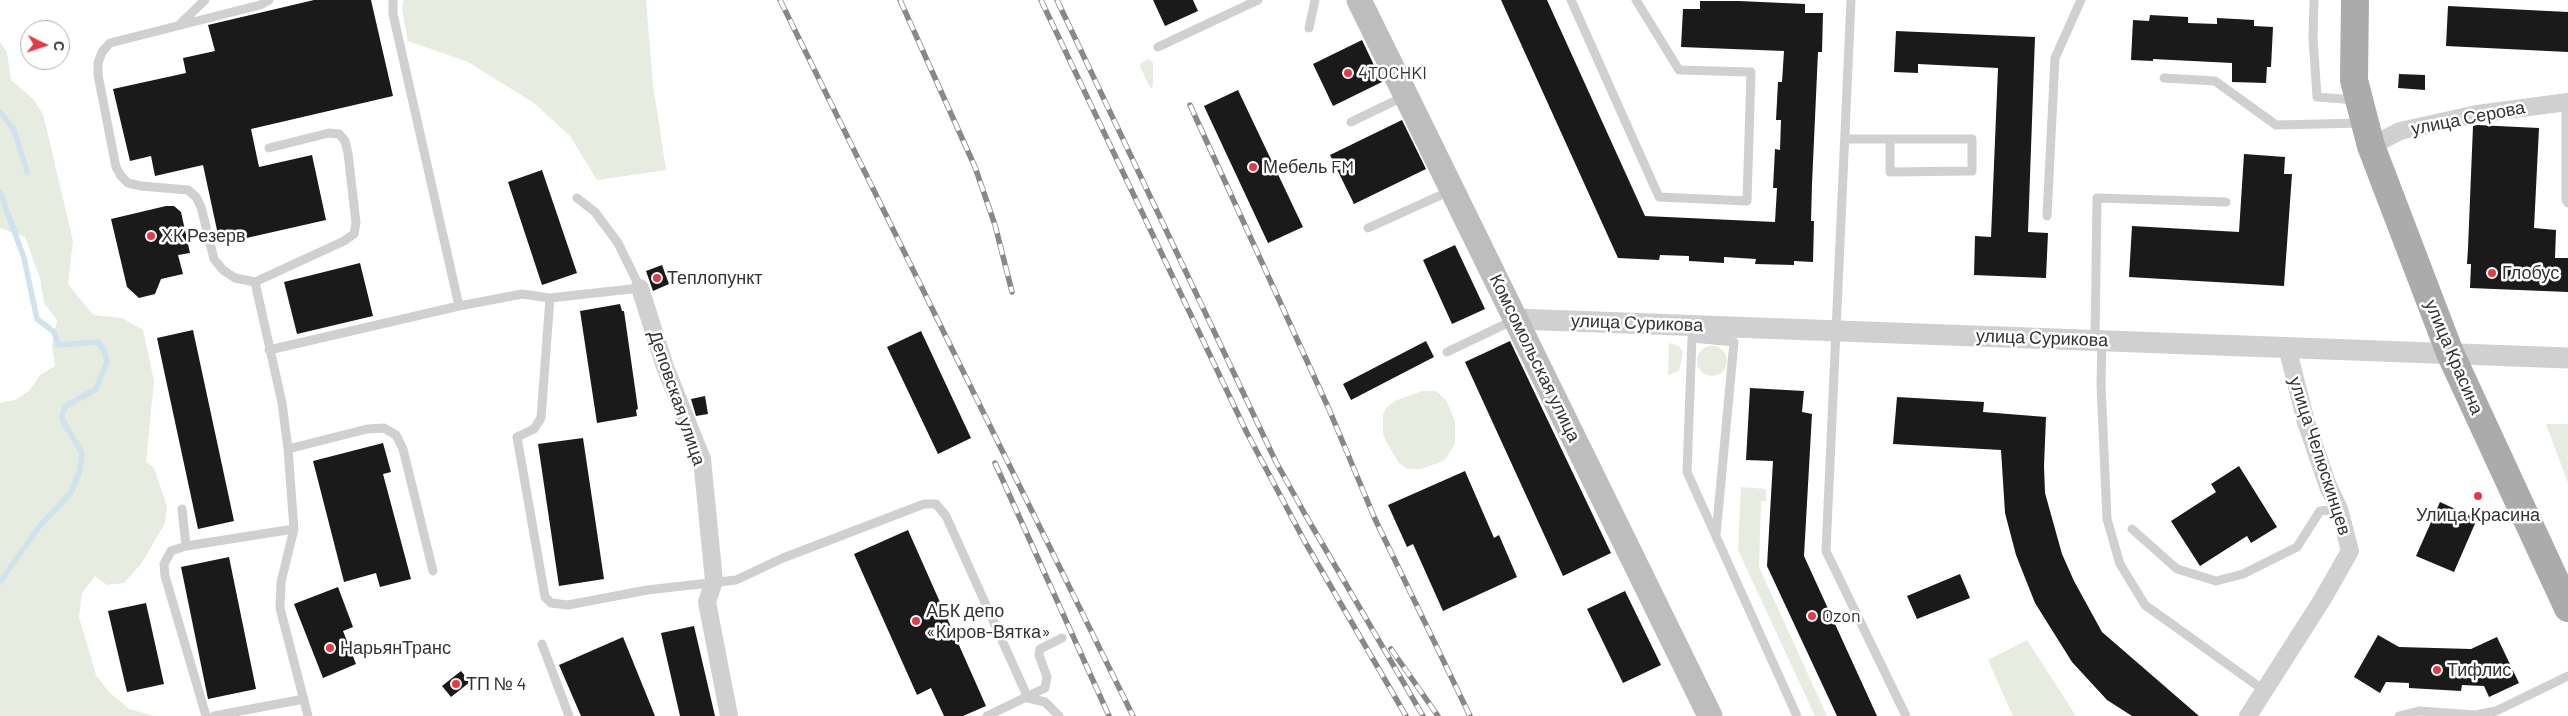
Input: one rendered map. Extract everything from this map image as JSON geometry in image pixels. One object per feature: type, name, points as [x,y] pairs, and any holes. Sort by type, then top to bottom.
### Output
[{"type":"main road","name":"Комсомольская улица","points":[[1359,0],[1710,716]]},
{"type":"main road","name":"улица Красина","points":[[2355,0],[2352,60],[2364,123],[2450,353],[2568,608]]},
{"type":"street","name":"улица Серова","points":[[2364,123],[2400,131],[2477,114],[2567,102]]},
{"type":"street","name":"Деповская улица","points":[[640,288],[665,367],[702,459],[714,581],[707,602],[729,716]]},
{"type":"street","name":"улица Сурикова","points":[[1516,318],[2568,358]]},
{"type":"street","name":"улица Челюскинцев","points":[[2248,716],[2322,600],[2350,551],[2339,509],[2328,486],[2306,422],[2287,347]]},
{"type":"lane","points":[[179,26],[205,0]]},
{"type":"lane","points":[[269,0],[260,6],[110,43],[102,52],[98,63],[98,75],[116,167],[128,183],[188,190],[196,197],[201,207],[214,259],[223,270],[235,278],[255,282],[344,241],[354,234],[356,223],[348,153],[345,141],[339,134],[329,133],[269,148]]},
{"type":"lane","points":[[393,0],[393,14],[458,306]]},
{"type":"lane","points":[[1158,47],[1258,0]]},
{"type":"lane","points":[[1309,28],[1315,0]]},
{"type":"lane","points":[[1571,0],[1659,198],[1746,201],[1752,72],[1679,70],[1636,0]]},
{"type":"lane","points":[[1851,0],[1826,552],[1906,716]]},
{"type":"lane","points":[[2047,216],[2055,58],[2081,0]]},
{"type":"lane","points":[[2314,0],[2313,38],[2316,97],[2364,123]]},
{"type":"lane","points":[[2164,78],[2215,81],[2276,125],[2364,123]]},
{"type":"lane","points":[[1351,122],[1407,95]]},
{"type":"lane","points":[[2567,102],[2566,200],[2568,203]]},
{"type":"lane","points":[[1845,139],[1890,139],[1972,139],[1972,171],[1890,172],[1890,139]]},
{"type":"lane","points":[[1368,228],[1453,189]]},
{"type":"lane","points":[[269,350],[458,306],[522,294],[550,298],[640,288],[618,243],[595,212],[577,198]]},
{"type":"lane","points":[[2226,202],[2097,198],[2099,340],[2107,519],[2120,564],[2145,605],[2265,691]]},
{"type":"lane","points":[[255,282],[282,403],[288,449],[294,529],[281,582],[280,608],[308,716]]},
{"type":"lane","points":[[550,298],[541,418],[534,428],[517,437],[545,597],[552,603],[568,604],[714,581],[736,580],[783,558],[924,504],[936,504],[946,516],[1028,698]]},
{"type":"lane","points":[[1447,352],[1516,318]]},
{"type":"lane","points":[[1716,535],[1734,342],[1692,338],[1687,472],[1797,716]]},
{"type":"lane","points":[[288,449],[367,429],[384,428],[396,435],[403,449],[433,571]]},
{"type":"lane","points":[[182,509],[186,546]]},
{"type":"lane","points":[[2132,529],[2177,569],[2216,581],[2243,574],[2297,547],[2320,511],[2339,509]]},
{"type":"lane","points":[[206,716],[165,576],[164,564],[171,551],[186,546],[294,529]]},
{"type":"lane","points":[[987,716],[1028,698],[1047,685],[1047,674],[1039,655],[1040,649],[1062,638]]},
{"type":"lane","points":[[542,644],[569,716]]},
{"type":"lane","points":[[2399,716],[2419,710],[2476,714],[2496,711],[2568,676]]},
{"type":"lane","points":[[1028,698],[1045,702],[1059,716]]},
{"type":"lane","points":[[214,716],[304,699]]},
{"type":"shaded area","points":[[404,0],[646,0],[653,85],[666,170],[597,180],[570,136],[534,103],[468,62],[408,41],[402,9]]},
{"type":"shaded area","points":[[0,42],[7,52],[11,80],[33,99],[43,114],[73,241],[68,284],[93,315],[122,318],[143,330],[154,381],[146,462],[154,468],[167,506],[165,523],[141,564],[124,583],[107,585],[95,576],[82,593],[79,617],[96,675],[109,692],[129,709],[154,716],[0,716],[0,403],[15,400],[29,391],[40,375],[55,366],[52,345],[57,320],[44,303],[40,278],[25,237],[0,228]]},
{"type":"shaded area","points":[[1149,59],[1153,63],[1153,86],[1151,89],[1140,67],[1141,63]]},
{"type":"shaded area","points":[[1669,343],[1679,346],[1683,352],[1679,371],[1668,375]]},
{"type":"shaded area","points":[[1712,346],[1722,351],[1727,361],[1722,371],[1712,376],[1702,371],[1697,361],[1702,351]]},
{"type":"shaded area","points":[[1422,391],[1436,391],[1446,400],[1455,421],[1455,443],[1446,459],[1421,469],[1407,469],[1399,463],[1383,434],[1383,415],[1387,407],[1397,400]]},
{"type":"shaded area","points":[[2546,424],[2568,424],[2568,483]]},
{"type":"shaded area","points":[[1741,487],[1766,489],[1766,501],[1761,501],[1759,567],[1827,716],[1815,716],[1738,550]]},
{"type":"shaded area","points":[[2027,640],[2076,716],[2013,716],[1988,660]]},
{"type":"building","points":[[314,0],[371,0],[393,96],[251,129],[259,167],[312,155],[326,220],[220,244],[203,165],[155,176],[151,156],[130,161],[113,89],[186,73],[183,58],[215,51],[208,25]]},
{"type":"building","points":[[1153,0],[1193,0],[1198,11],[1165,26]]},
{"type":"building","points":[[1501,0],[1547,0],[1645,216],[1775,222],[1777,188],[1773,188],[1775,149],[1780,150],[1781,120],[1776,120],[1778,82],[1782,82],[1784,51],[1681,47],[1683,9],[1700,9],[1700,1],[1739,1],[1805,4],[1805,13],[1823,13],[1822,52],[1818,52],[1812,184],[1811,221],[1814,221],[1813,262],[1794,261],[1794,265],[1755,264],[1756,259],[1724,257],[1724,263],[1689,261],[1689,256],[1660,255],[1659,260],[1618,258]]},
{"type":"building","points":[[2448,6],[2568,12],[2568,52],[2446,46]]},
{"type":"building","points":[[2150,15],[2188,17],[2188,23],[2217,24],[2217,18],[2254,20],[2254,26],[2273,27],[2271,67],[2267,67],[2266,83],[2232,82],[2232,63],[2153,59],[2153,61],[2131,60],[2133,20],[2149,21]]},
{"type":"building","points":[[1896,31],[2035,37],[2028,232],[2048,233],[2046,278],[1974,275],[1975,236],[1991,237],[1998,68],[1918,64],[1918,73],[1894,72]]},
{"type":"building","points":[[1362,40],[1382,82],[1333,106],[1313,64]]},
{"type":"building","points":[[2399,74],[2425,75],[2425,90],[2398,88]]},
{"type":"building","name":"Мебель FM","points":[[1238,90],[1303,227],[1268,243],[1204,106]]},
{"type":"building","points":[[1402,120],[1426,169],[1354,204],[1330,155]]},
{"type":"building","points":[[2473,126],[2539,128],[2534,228],[2556,230],[2555,258],[2568,258],[2568,292],[2470,288],[2471,264],[2467,264]]},
{"type":"building","points":[[2244,154],[2285,157],[2284,174],[2292,174],[2284,286],[2129,277],[2132,226],[2239,232]]},
{"type":"building","points":[[542,170],[577,273],[542,285],[508,182]]},
{"type":"building","name":"ХК Резерв","points":[[166,206],[174,206],[181,212],[190,253],[178,255],[183,274],[161,279],[155,294],[139,298],[127,287],[111,219]]},
{"type":"building","points":[[1455,245],[1485,309],[1452,324],[1423,260]]},
{"type":"building","points":[[360,263],[373,316],[297,334],[284,282]]},
{"type":"building","name":"Теплопункт","points":[[662,265],[669,284],[653,291],[646,271]]},
{"type":"building","points":[[620,304],[622,311],[624,311],[638,409],[636,410],[637,416],[597,423],[580,311]]},
{"type":"building","points":[[193,330],[234,521],[198,529],[157,338]]},
{"type":"building","points":[[921,331],[971,438],[938,454],[887,347]]},
{"type":"building","points":[[1426,341],[1434,357],[1351,400],[1343,384]]},
{"type":"building","points":[[1510,341],[1611,553],[1563,576],[1465,362]]},
{"type":"building","points":[[1750,388],[1804,391],[1802,412],[1812,414],[1804,556],[1877,716],[1837,716],[1767,566],[1773,461],[1746,460]]},
{"type":"building","points":[[705,396],[708,414],[696,416],[691,399]]},
{"type":"building","points":[[1897,397],[1984,402],[1983,412],[2046,417],[2045,493],[2062,554],[2074,581],[2102,632],[2199,716],[2132,716],[2107,700],[2072,662],[2035,603],[2016,555],[2005,513],[2001,450],[1893,444]]},
{"type":"building","points":[[583,438],[604,579],[559,586],[538,444]]},
{"type":"building","points":[[383,443],[391,472],[383,474],[411,579],[380,587],[376,573],[344,582],[313,461]]},
{"type":"building","points":[[2239,466],[2277,527],[2251,543],[2247,536],[2200,566],[2171,521],[2216,492],[2211,484]]},
{"type":"building","points":[[1465,471],[1494,538],[1499,535],[1517,577],[1443,611],[1413,544],[1407,547],[1388,505]]},
{"type":"building","points":[[2440,502],[2477,519],[2454,572],[2416,556]]},
{"type":"building","name":"АБК депо «Киров-Вятка»","points":[[908,530],[986,706],[963,716],[944,716],[931,688],[917,695],[854,554]]},
{"type":"building","points":[[229,557],[256,689],[208,699],[181,567]]},
{"type":"building","points":[[1960,574],[1970,598],[1917,619],[1907,596]]},
{"type":"building","name":"НарьянТранс","points":[[338,587],[353,627],[343,631],[356,664],[323,678],[294,604]]},
{"type":"building","points":[[1625,591],[1661,665],[1623,683],[1587,609]]},
{"type":"building","points":[[146,603],[164,684],[127,692],[108,611]]},
{"type":"building","points":[[694,626],[715,716],[680,716],[661,633]]},
{"type":"building","points":[[2378,635],[2399,647],[2471,649],[2497,637],[2519,683],[2489,697],[2484,686],[2462,685],[2461,691],[2409,688],[2409,683],[2386,682],[2380,693],[2354,677]]},
{"type":"building","points":[[623,637],[655,716],[581,716],[559,665]]},
{"type":"building","name":"ТП № 4","points":[[461,671],[470,682],[451,697],[442,686]]},
{"type":"waterway","points":[[0,112],[14,130],[27,172]]},
{"type":"waterway","points":[[0,192],[24,258],[37,319],[54,332],[58,345],[98,342],[104,350],[107,362],[96,389],[66,406],[63,412],[62,419],[82,453],[79,473],[71,493],[41,524],[0,582]]},
{"type":"railway","points":[[780,0],[1133,716]]},
{"type":"railway","points":[[900,0],[975,167],[995,225],[1012,292]]},
{"type":"railway","points":[[1041,0],[1247,433],[1305,542],[1406,716]]},
{"type":"railway","points":[[1057,0],[1276,462],[1423,716]]},
{"type":"railway","points":[[1190,105],[1328,407],[1375,519],[1470,716]]},
{"type":"railway","points":[[995,463],[1109,716]]},
{"type":"railway","points":[[1391,649],[1438,716]]},
{"type":"place","name":"4TOCHKI","points":[[1348,73]]},
{"type":"place","name":"Мебель FM","points":[[1253,167]]},
{"type":"place","name":"ХК Резерв","points":[[151,236]]},
{"type":"place","name":"Глобус","points":[[2492,273]]},
{"type":"place","name":"Теплопункт","points":[[657,278]]},
{"type":"place","name":"Улица Красина","points":[[2478,496]]},
{"type":"place","name":"Ozon","points":[[1812,616]]},
{"type":"place","name":"АБК депо «Киров-Вятка»","points":[[916,621]]},
{"type":"place","name":"НарьянТранс","points":[[330,648]]},
{"type":"place","name":"Тифлис","points":[[2437,670]]},
{"type":"place","name":"ТП № 4","points":[[456,684]]}]
